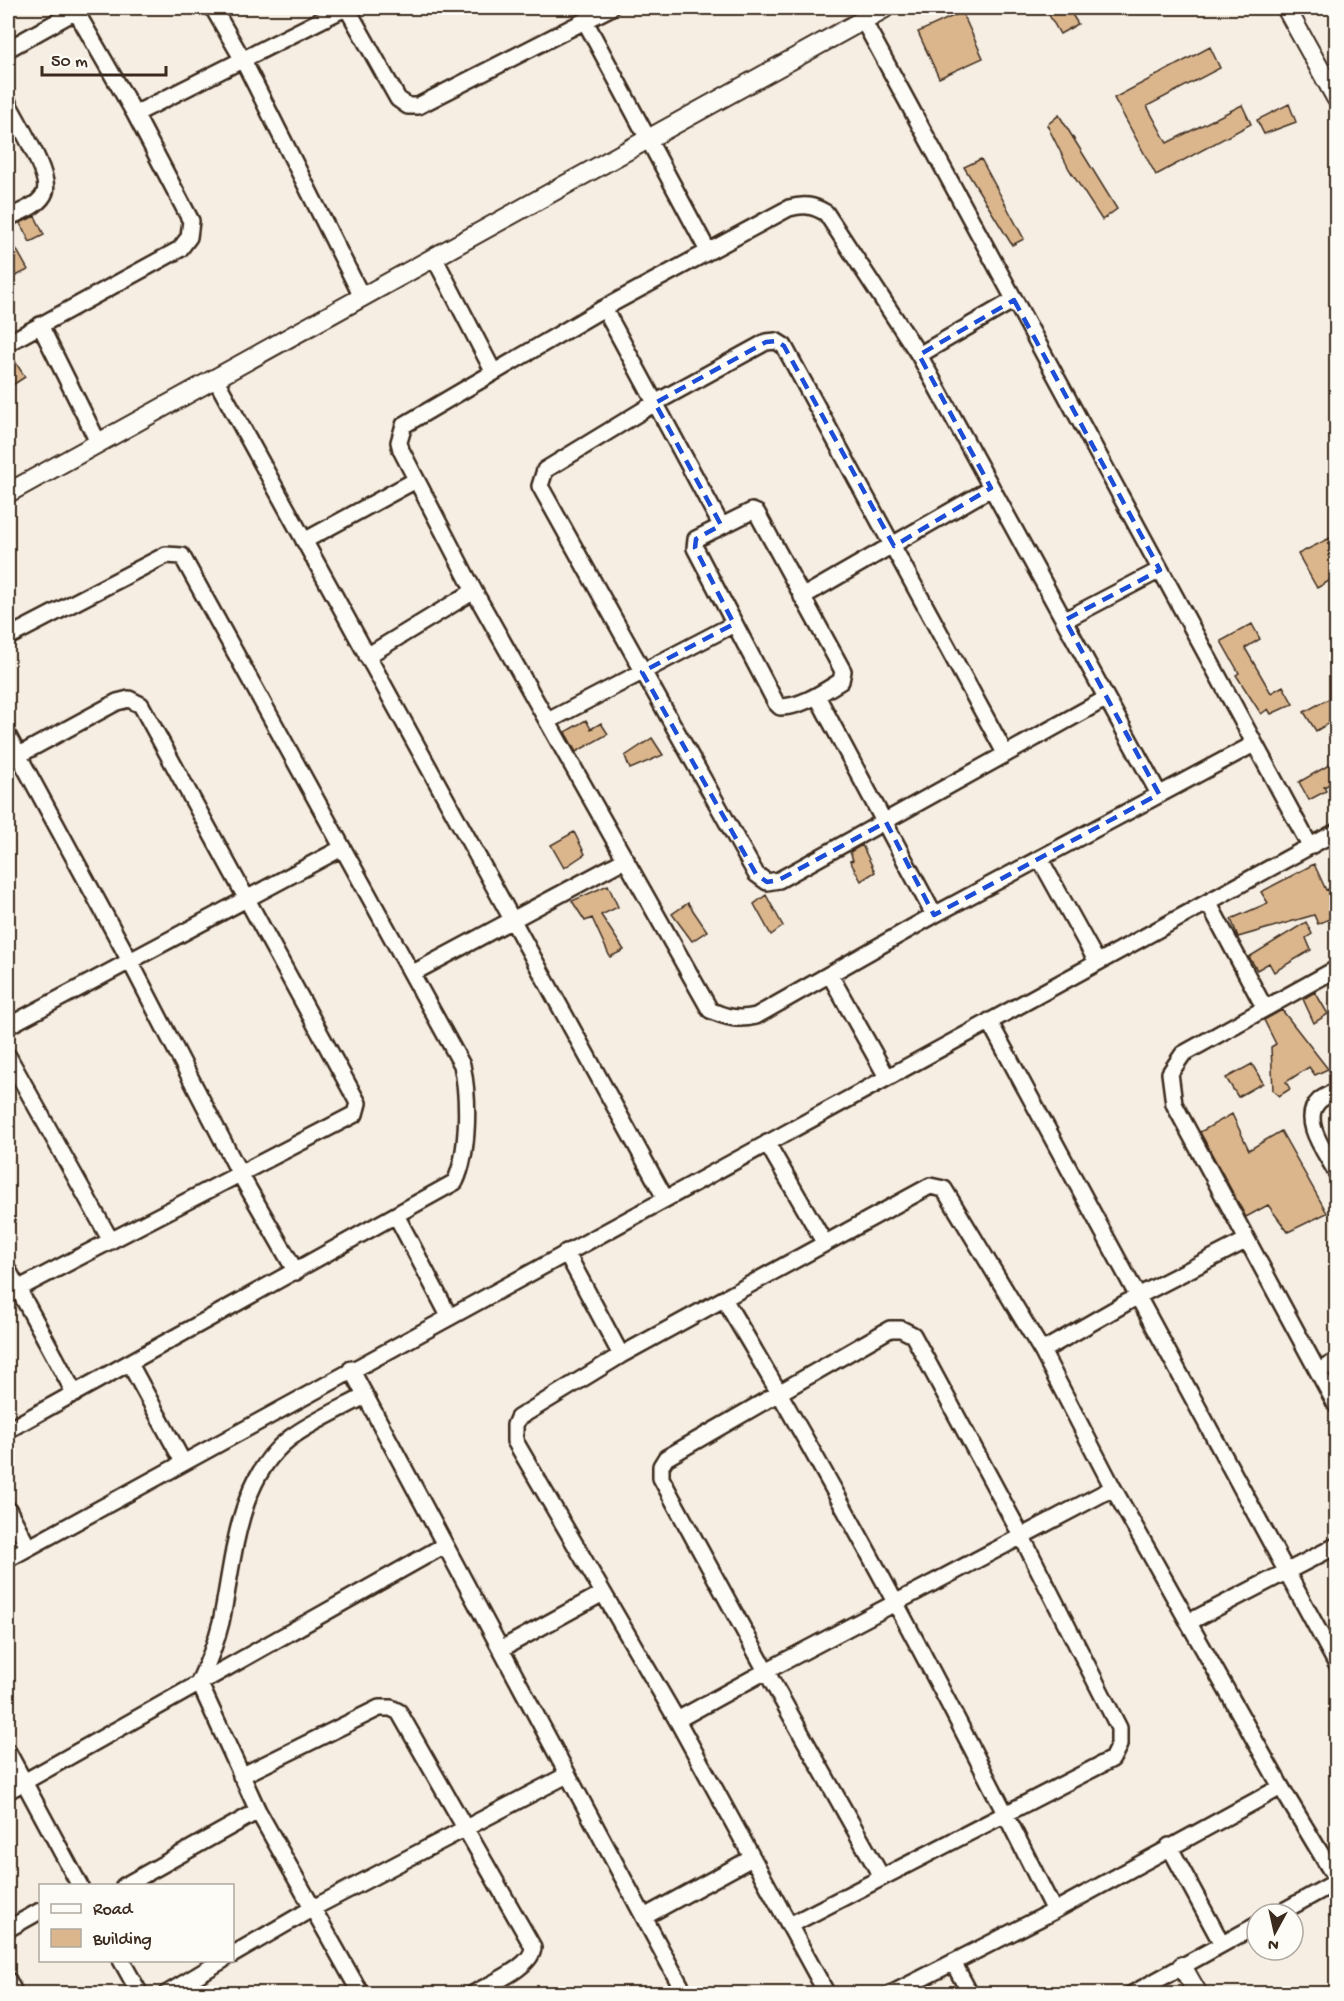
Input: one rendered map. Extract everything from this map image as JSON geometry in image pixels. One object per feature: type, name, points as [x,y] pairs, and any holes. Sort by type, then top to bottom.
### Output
[{"type":"street","points":[[213,8],[243,60],[362,297]]},
{"type":"street","points":[[135,114],[346,8],[398,99],[408,106],[418,106],[610,8]]},
{"type":"street","points":[[8,493],[885,8]]},
{"type":"street","points":[[1286,8],[1336,98]]},
{"type":"street","points":[[8,49],[75,9],[135,114],[191,222],[189,237],[180,249],[8,343]]},
{"type":"street","points":[[863,20],[1310,846]]},
{"type":"street","points":[[585,21],[708,251]]},
{"type":"street","points":[[8,103],[44,176],[45,192],[37,203],[8,218]]},
{"type":"street","points":[[1159,794],[1105,699],[1065,620],[919,355],[826,213],[817,208],[803,205],[789,208],[604,308],[404,425],[399,442],[416,480],[474,591],[710,1010],[723,1016],[741,1019],[756,1016],[934,915],[1254,744]]},
{"type":"street","points":[[434,257],[493,371]]},
{"type":"street","points":[[919,355],[1014,300]]},
{"type":"street","points":[[604,308],[721,525]]},
{"type":"street","points":[[40,325],[98,442]]},
{"type":"street","points":[[1005,753],[784,346],[776,341],[766,342],[655,403],[545,470],[540,479],[540,486],[756,874],[766,882],[779,880],[1105,699]]},
{"type":"street","points":[[215,378],[665,1198]]},
{"type":"street","points":[[304,541],[416,480]]},
{"type":"street","points":[[802,597],[991,488]]},
{"type":"street","points":[[752,511],[757,513],[843,670],[841,681],[817,696],[787,707],[780,707],[776,703],[695,548],[696,539],[721,525],[752,511]]},
{"type":"street","points":[[8,637],[166,555],[182,556],[462,1065],[466,1091],[464,1162],[455,1182],[8,1430]]},
{"type":"street","points":[[1065,620],[1160,570]]},
{"type":"street","points":[[368,657],[474,591]]},
{"type":"street","points":[[548,721],[735,624]]},
{"type":"street","points":[[817,696],[934,915]]},
{"type":"street","points":[[12,1291],[355,1114],[358,1109],[358,1103],[141,705],[129,699],[117,702],[13,758]]},
{"type":"street","points":[[8,736],[13,758],[131,963],[240,1173],[296,1272]]},
{"type":"street","points":[[8,1559],[351,1369],[1336,832]]},
{"type":"street","points":[[8,1026],[131,963],[342,848]]},
{"type":"street","points":[[413,973],[513,922],[626,859]]},
{"type":"street","points":[[1040,859],[1097,962]]},
{"type":"street","points":[[1208,902],[1264,1007]]},
{"type":"street","points":[[1336,969],[1182,1054],[1170,1073],[1174,1104],[1336,1405]]},
{"type":"street","points":[[831,975],[887,1077]]},
{"type":"street","points":[[989,1022],[1336,1663]]},
{"type":"street","points":[[8,1056],[111,1241]]},
{"type":"street","points":[[1336,1091],[1318,1101],[1312,1115],[1312,1127],[1336,1172]]},
{"type":"street","points":[[767,1143],[824,1242]]},
{"type":"street","points":[[827,1994],[677,1720],[515,1441],[514,1434],[518,1418],[621,1355],[930,1186],[944,1189],[1042,1351],[1113,1488],[1281,1787],[1336,1880],[1298,1902]]},
{"type":"street","points":[[396,1215],[448,1316]]},
{"type":"street","points":[[1042,1351],[1138,1296],[1247,1240]]},
{"type":"street","points":[[566,1252],[621,1355]]},
{"type":"street","points":[[8,1270],[12,1291],[75,1394]]},
{"type":"street","points":[[724,1299],[779,1391],[896,1603],[1006,1813],[1054,1911]]},
{"type":"street","points":[[790,1925],[881,1876],[1112,1759],[1119,1744],[1119,1728],[1022,1538],[913,1335],[901,1329],[890,1329],[779,1391],[666,1458],[661,1467],[662,1478],[766,1671],[881,1876]]},
{"type":"street","points":[[1319,1371],[1336,1362]]},
{"type":"street","points":[[130,1364],[183,1462]]},
{"type":"street","points":[[351,1369],[685,1994]]},
{"type":"street","points":[[361,1994],[258,1811],[199,1682],[220,1625],[236,1543],[250,1495],[264,1466],[289,1439],[366,1395]]},
{"type":"street","points":[[677,1720],[1113,1488]]},
{"type":"street","points":[[8,1509],[28,1547]]},
{"type":"street","points":[[8,1791],[445,1545]]},
{"type":"street","points":[[1189,1622],[1336,1546]]},
{"type":"street","points":[[501,1649],[603,1593]]},
{"type":"street","points":[[241,1776],[379,1708],[391,1708],[399,1712],[533,1947],[533,1954],[527,1963],[473,1994]]},
{"type":"street","points":[[8,1752],[79,1884]]},
{"type":"street","points":[[234,1954],[313,1908],[567,1775]]},
{"type":"street","points":[[891,1994],[1054,1911],[1169,1846],[1281,1787]]},
{"type":"street","points":[[128,1884],[258,1811]]},
{"type":"street","points":[[1169,1846],[1222,1944]]},
{"type":"street","points":[[644,1917],[752,1858]]},
{"type":"street","points":[[8,1929],[39,1912]]},
{"type":"street","points":[[1132,1994],[1245,1932]]},
{"type":"street","points":[[122,1962],[140,1994]]},
{"type":"street","points":[[166,1994],[221,1962]]},
{"type":"street","points":[[953,1962],[970,1994]]},
{"type":"street","points":[[1182,1966],[1198,1994]]},
{"type":"street","points":[[8,1980],[15,1994]]},
{"type":"highlighted area","points":[[1014,300],[1160,570],[1065,620],[1159,794],[934,915],[886,822],[779,880],[767,882],[756,874],[642,672],[734,624],[695,548],[696,539],[721,525],[655,403],[766,342],[776,341],[784,346],[894,546],[991,488],[919,355]]},
{"type":"building","points":[[1045,8],[1068,8],[1078,24],[1060,34]]},
{"type":"building","points":[[962,12],[983,58],[939,78],[918,32]]},
{"type":"building","points":[[1210,47],[1220,68],[1147,106],[1167,143],[1242,105],[1251,124],[1156,175],[1114,98]]},
{"type":"building","points":[[1289,104],[1296,122],[1264,134],[1257,120]]},
{"type":"building","points":[[1059,115],[1117,209],[1102,220],[1069,169],[1047,125]]},
{"type":"building","points":[[981,159],[1024,239],[1012,245],[964,167]]},
{"type":"building","points":[[35,216],[44,235],[30,242],[20,223]]},
{"type":"building","points":[[8,234],[28,270],[16,276],[8,260]]},
{"type":"building","points":[[8,353],[25,377],[8,388]]},
{"type":"building","points":[[1336,535],[1336,577],[1317,588],[1298,554]]},
{"type":"building","points":[[1252,624],[1260,639],[1245,648],[1271,693],[1283,686],[1293,704],[1271,714],[1268,709],[1261,714],[1236,675],[1239,673],[1221,641]]},
{"type":"building","points":[[1334,696],[1334,720],[1316,731],[1304,712]]},
{"type":"building","points":[[586,720],[591,729],[601,723],[608,734],[576,752],[565,732]]},
{"type":"building","points":[[652,738],[663,755],[630,769],[625,756]]},
{"type":"building","points":[[1336,761],[1336,780],[1324,787],[1326,791],[1309,800],[1299,782]]},
{"type":"building","points":[[574,832],[585,854],[564,868],[551,845]]},
{"type":"building","points":[[862,845],[875,872],[861,881],[850,861],[853,860],[850,852]]},
{"type":"building","points":[[1314,864],[1326,890],[1328,889],[1334,900],[1332,902],[1336,916],[1318,924],[1314,915],[1238,937],[1231,919],[1268,903],[1261,892]]},
{"type":"building","points":[[608,885],[618,907],[601,915],[624,950],[610,957],[592,918],[585,921],[572,901]]},
{"type":"building","points":[[766,895],[783,926],[771,935],[754,904]]},
{"type":"building","points":[[688,903],[707,931],[692,941],[672,914]]},
{"type":"building","points":[[1306,922],[1312,934],[1306,938],[1311,950],[1274,972],[1269,963],[1257,970],[1249,957]]},
{"type":"building","points":[[1315,992],[1328,1014],[1314,1023],[1303,999]]},
{"type":"building","points":[[1282,1010],[1328,1069],[1315,1075],[1309,1067],[1286,1082],[1290,1089],[1279,1096],[1273,1091],[1271,1047],[1276,1044],[1264,1020]]},
{"type":"building","points":[[1252,1064],[1263,1083],[1238,1097],[1226,1078]]},
{"type":"building","points":[[1232,1114],[1249,1150],[1281,1131],[1327,1213],[1288,1232],[1268,1205],[1246,1217],[1200,1132]]}]
